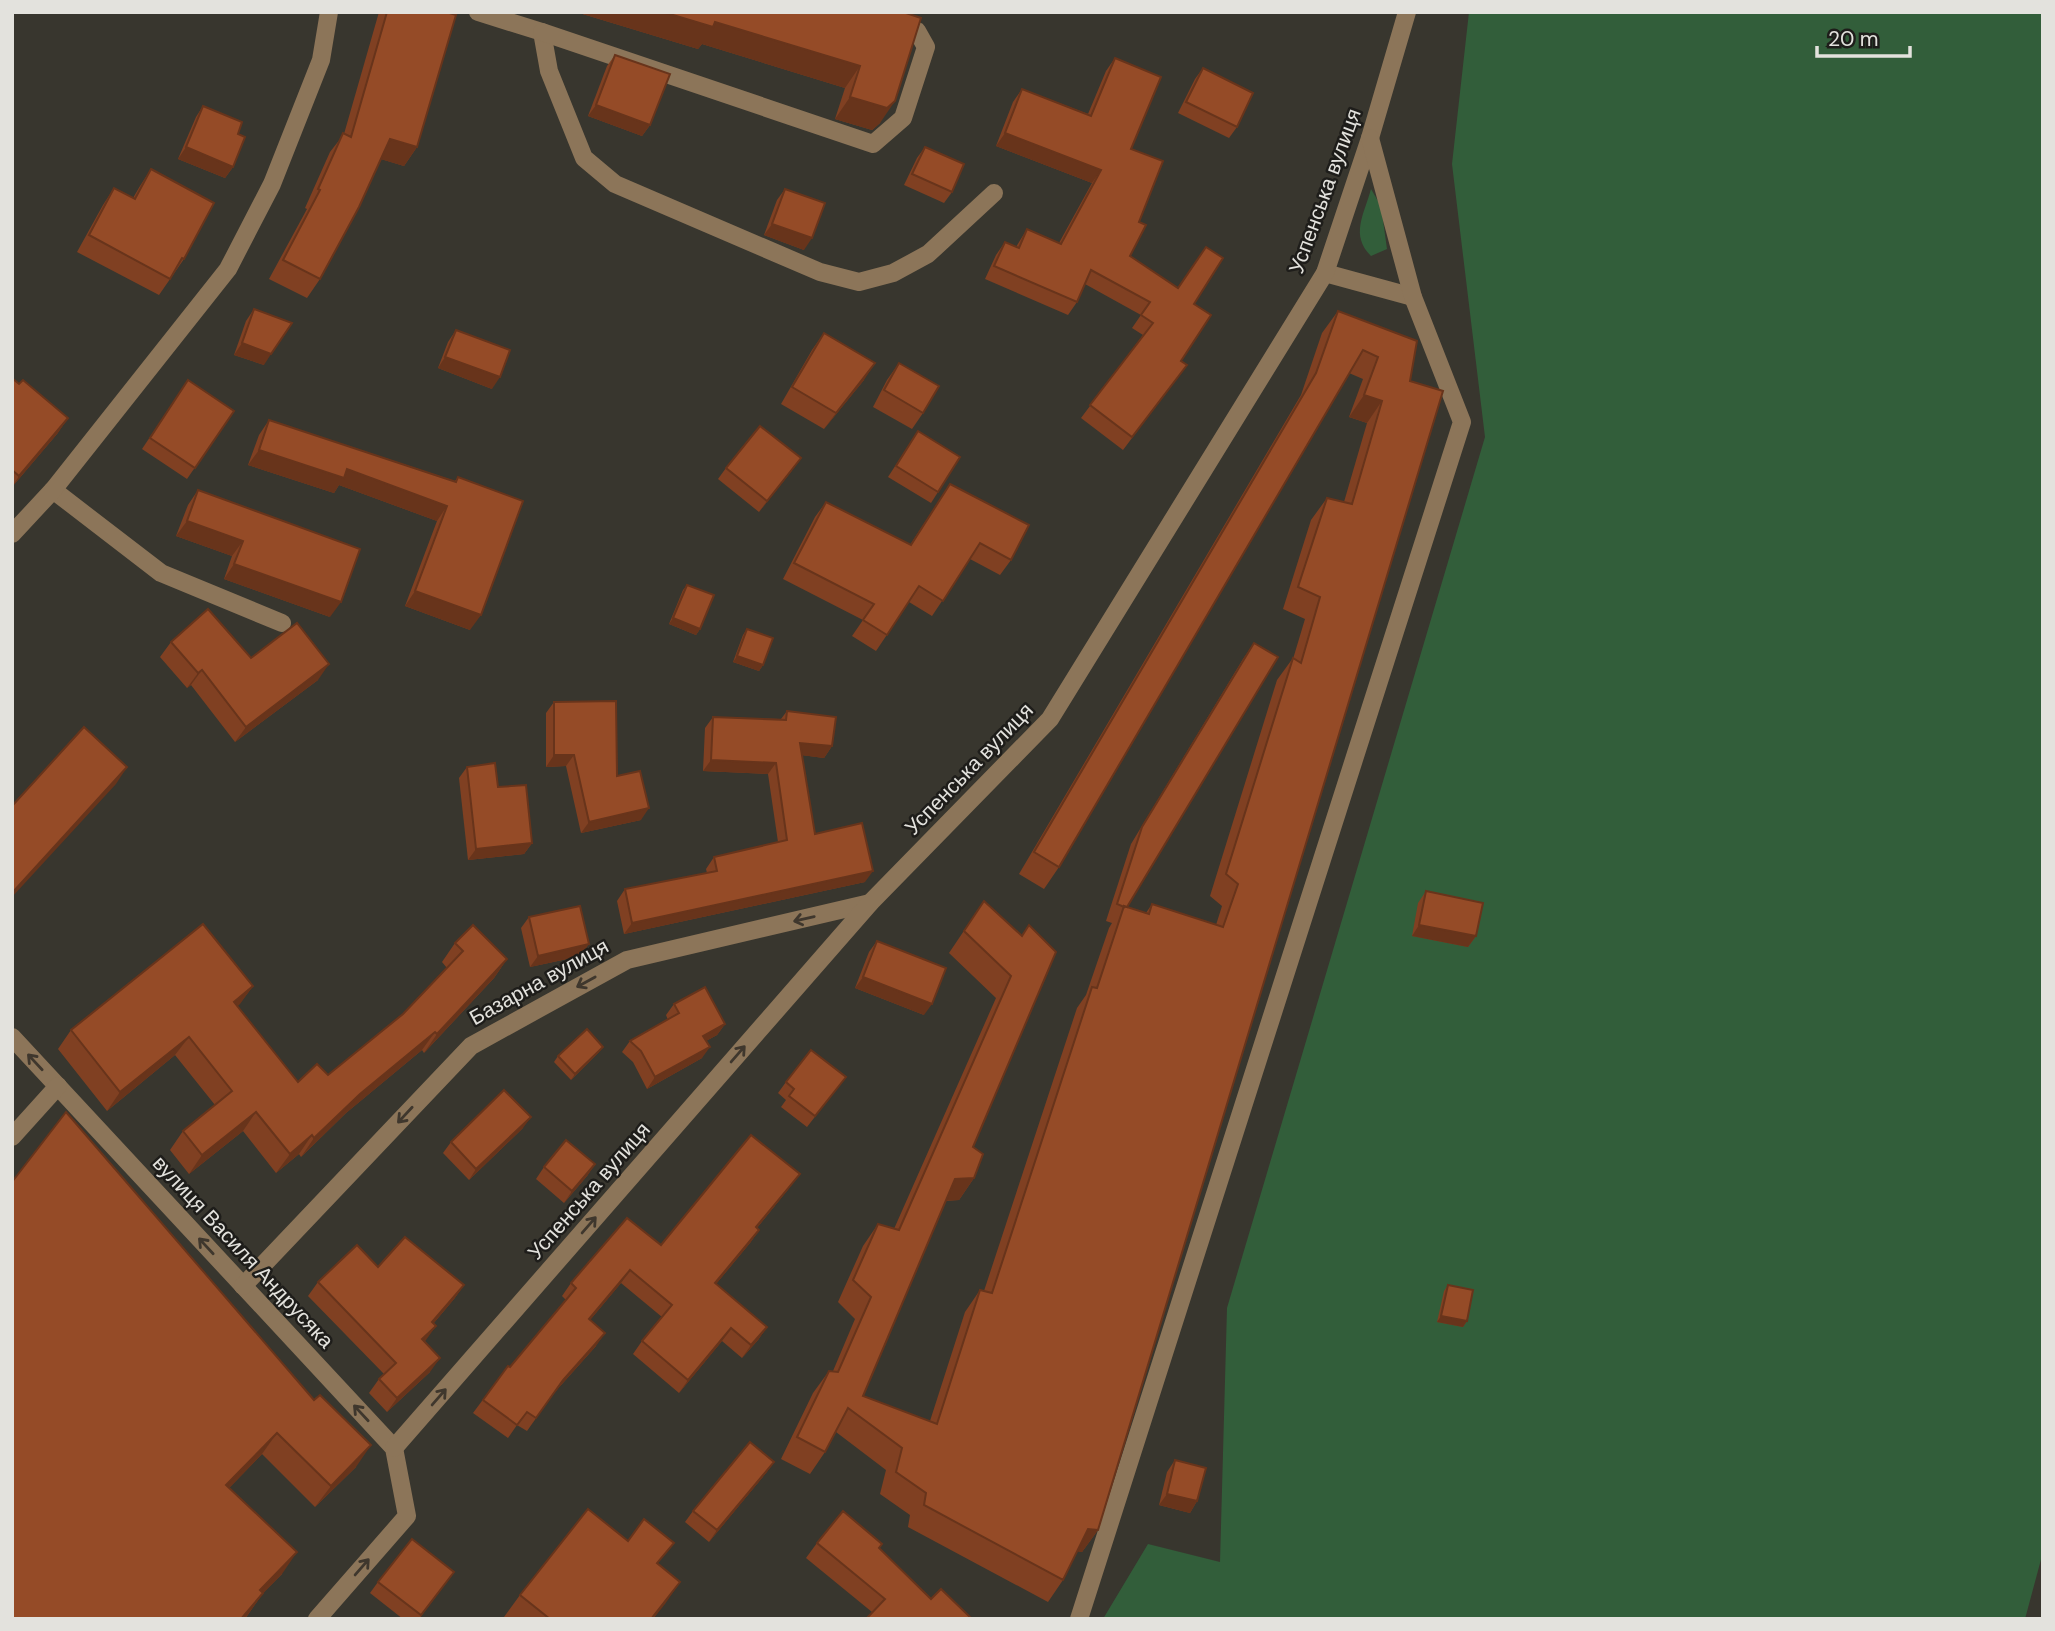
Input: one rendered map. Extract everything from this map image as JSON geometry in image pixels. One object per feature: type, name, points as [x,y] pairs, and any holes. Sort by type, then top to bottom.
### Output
[{"type":"street","points":[[15,525],[52,491],[228,269],[272,184],[321,60],[329,12]]},
{"type":"street","points":[[478,12],[873,144],[903,118],[926,47],[917,31],[850,12]]},
{"type":"street","name":"Успенська вулиця","points":[[394,1448],[870,903],[1050,719],[1325,273],[1370,138],[1407,12]]},
{"type":"street","points":[[542,33],[549,71],[584,158],[615,184],[820,272],[859,282],[893,273],[928,254],[994,192]]},
{"type":"street","points":[[1079,1619],[1462,422],[1413,298],[1370,138]]},
{"type":"street","points":[[1325,273],[1413,298]]},
{"type":"street","points":[[52,491],[161,573],[282,623]]},
{"type":"street","name":"Базарна вулиця","points":[[243,1286],[471,1046],[627,960],[870,903]]},
{"type":"street","name":"вулиця Василя Андрусяка","points":[[12,1037],[394,1448]]},
{"type":"street","points":[[12,1137],[58,1086]]},
{"type":"street","points":[[317,1619],[407,1516],[394,1448]]},
{"type":"green space","points":[[1469,12],[2043,12],[2043,1552],[2025,1619],[1103,1619],[1148,1544],[1220,1562],[1227,1308],[1485,437],[1452,164]]},
{"type":"green space","points":[[1371,189],[1381,206],[1387,249],[1371,256],[1361,240],[1360,224]]},
{"type":"building","points":[[387,12],[446,12],[456,15],[417,147],[390,139],[359,207],[320,279],[283,260],[320,190],[318,189],[343,133],[351,137]]},
{"type":"building","points":[[663,12],[903,12],[921,18],[895,101],[887,108],[850,97],[860,66],[715,22],[713,27]]},
{"type":"building","points":[[615,55],[670,74],[650,125],[596,105]]},
{"type":"building","points":[[1115,58],[1161,77],[1131,149],[1163,161],[1139,222],[1146,225],[1130,256],[1178,288],[1206,247],[1223,258],[1194,304],[1211,315],[1181,361],[1187,365],[1132,437],[1090,405],[1153,323],[1141,315],[1150,302],[1091,270],[1077,302],[994,266],[1005,242],[1019,248],[1027,229],[1061,244],[1101,170],[1005,133],[1022,89],[1091,116]]},
{"type":"building","points":[[1203,68],[1253,93],[1237,127],[1186,102]]},
{"type":"building","points":[[203,106],[242,122],[238,134],[245,137],[233,167],[186,147]]},
{"type":"building","points":[[925,147],[964,164],[952,192],[912,174]]},
{"type":"building","points":[[151,169],[214,203],[170,279],[89,235],[114,188],[135,199]]},
{"type":"building","points":[[785,189],[825,203],[812,238],[772,224]]},
{"type":"building","points":[[254,309],[292,323],[271,354],[242,343]]},
{"type":"building","points":[[1338,311],[1417,341],[1410,381],[1443,391],[1098,1530],[1088,1529],[1063,1580],[924,1505],[926,1493],[896,1472],[902,1448],[848,1408],[825,1452],[797,1437],[829,1371],[838,1372],[871,1297],[853,1280],[878,1224],[899,1230],[1011,976],[964,931],[984,901],[1022,936],[1029,925],[1056,952],[973,1147],[983,1154],[974,1178],[955,1179],[863,1396],[937,1424],[980,1290],[992,1293],[1092,987],[1097,988],[1124,906],[1149,914],[1152,904],[1223,927],[1238,884],[1226,874],[1293,658],[1301,663],[1320,597],[1298,587],[1327,498],[1352,504],[1382,401],[1364,395],[1378,357],[1363,350],[1059,867],[1034,852],[1316,373]]},
{"type":"building","points":[[456,330],[510,350],[500,377],[445,357]]},
{"type":"building","points":[[824,333],[875,363],[836,413],[792,387]]},
{"type":"building","points":[[899,363],[939,386],[923,413],[884,390]]},
{"type":"building","points":[[12,378],[19,384],[23,380],[68,418],[19,476],[12,470]]},
{"type":"building","points":[[188,380],[234,411],[195,468],[150,438]]},
{"type":"building","points":[[269,420],[456,482],[458,477],[523,501],[481,615],[415,591],[447,506],[347,469],[344,478],[259,450]]},
{"type":"building","points":[[760,426],[801,458],[767,501],[726,468]]},
{"type":"building","points":[[918,431],[960,457],[938,492],[896,466]]},
{"type":"building","points":[[950,484],[1029,525],[1011,560],[980,543],[943,601],[919,586],[887,635],[863,620],[874,604],[794,563],[826,502],[911,545]]},
{"type":"building","points":[[198,490],[360,549],[341,602],[234,564],[243,541],[187,521]]},
{"type":"building","points":[[687,585],[714,595],[700,629],[673,618]]},
{"type":"building","points":[[208,609],[251,658],[297,623],[329,664],[246,727],[202,670],[198,673],[171,642]]},
{"type":"building","points":[[747,629],[773,638],[763,665],[737,656]]},
{"type":"building","points":[[1254,643],[1278,657],[1127,907],[1117,904],[1142,827]]},
{"type":"building","points":[[616,701],[617,776],[640,771],[649,808],[589,822],[574,755],[554,755],[554,702]]},
{"type":"building","points":[[787,711],[836,717],[832,746],[800,743],[815,834],[862,823],[873,871],[632,923],[625,889],[717,871],[714,857],[787,840],[776,763],[711,760],[713,717],[786,720]]},
{"type":"building","points":[[84,727],[127,767],[12,893],[12,806]]},
{"type":"building","points":[[495,763],[498,787],[526,785],[532,843],[476,849],[467,767]]},
{"type":"building","points":[[1426,891],[1483,903],[1476,936],[1419,925]]},
{"type":"building","points":[[580,906],[589,944],[538,956],[529,917]]},
{"type":"building","points":[[203,924],[253,986],[234,1002],[298,1082],[317,1064],[328,1075],[403,1014],[463,951],[455,943],[473,925],[507,959],[437,1034],[435,1032],[360,1094],[314,1138],[312,1135],[290,1154],[256,1112],[202,1155],[183,1131],[232,1091],[189,1037],[120,1092],[71,1030]]},
{"type":"building","points":[[877,941],[946,968],[932,1004],[863,977]]},
{"type":"building","points":[[705,987],[725,1024],[703,1036],[710,1047],[655,1077],[641,1051],[630,1041],[679,1013],[674,1004]]},
{"type":"building","points":[[587,1029],[603,1047],[575,1074],[558,1056]]},
{"type":"building","points":[[811,1050],[846,1077],[815,1116],[789,1096],[794,1089],[786,1082]]},
{"type":"building","points":[[504,1090],[531,1117],[476,1169],[451,1142]]},
{"type":"building","points":[[66,1112],[314,1400],[320,1395],[371,1445],[331,1486],[277,1433],[226,1485],[297,1552],[260,1590],[263,1593],[241,1619],[12,1619],[12,1182]]},
{"type":"building","points":[[751,1135],[800,1174],[756,1227],[759,1230],[715,1283],[767,1327],[751,1345],[731,1328],[688,1380],[642,1341],[672,1305],[630,1270],[589,1319],[605,1333],[563,1380],[536,1418],[527,1412],[517,1425],[483,1400],[508,1366],[510,1367],[576,1288],[571,1283],[627,1218],[661,1245]]},
{"type":"building","points":[[566,1140],[595,1164],[572,1191],[544,1167]]},
{"type":"building","points":[[405,1237],[464,1285],[432,1322],[436,1326],[422,1339],[440,1358],[397,1398],[379,1379],[396,1363],[318,1282],[357,1245],[378,1267]]},
{"type":"building","points":[[1448,1285],[1473,1290],[1467,1321],[1441,1316]]},
{"type":"building","points":[[750,1442],[774,1462],[717,1530],[693,1511]]},
{"type":"building","points":[[1175,1460],[1206,1468],[1197,1501],[1167,1494]]},
{"type":"building","points":[[588,1509],[628,1541],[644,1519],[674,1543],[657,1563],[680,1582],[651,1619],[550,1619],[520,1595]]},
{"type":"building","points":[[843,1511],[882,1544],[879,1548],[931,1599],[941,1589],[972,1619],[866,1619],[885,1599],[817,1543]]},
{"type":"building","points":[[412,1539],[454,1572],[421,1615],[378,1582]]}]
